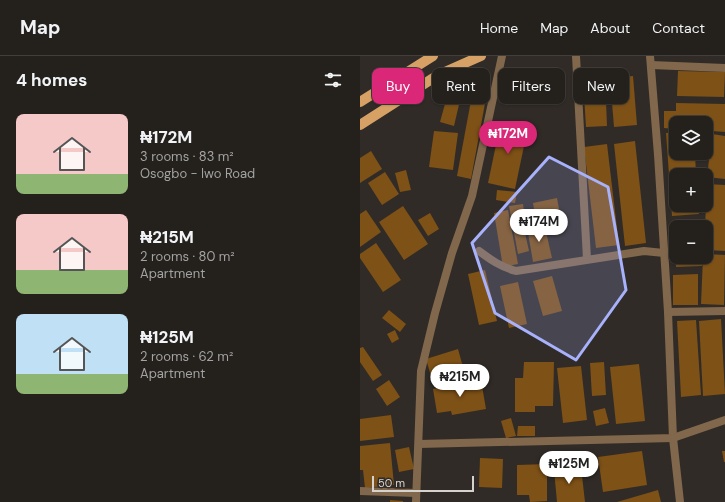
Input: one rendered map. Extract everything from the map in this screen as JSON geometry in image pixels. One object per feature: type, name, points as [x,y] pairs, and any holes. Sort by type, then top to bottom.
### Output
[{"type":"main road","points":[[360,102],[433,56]]},
{"type":"main road","points":[[360,125],[438,75],[481,56]]},
{"type":"street","points":[[360,491],[416,498],[421,371],[452,253],[472,196],[502,56]]},
{"type":"street","points":[[576,56],[587,260]]},
{"type":"street","points":[[650,56],[668,312],[673,438],[680,502]]},
{"type":"street","points":[[651,65],[725,68]]},
{"type":"street","points":[[479,251],[503,268],[516,271],[644,251],[664,253]]},
{"type":"street","points":[[668,312],[725,311]]},
{"type":"street","points":[[419,444],[673,438],[725,420]]},
{"type":"highlighted area","points":[[549,157],[608,187],[626,290],[576,360],[495,313],[472,243]]},
{"type":"building","points":[[678,71],[725,72],[724,97],[677,96]]},
{"type":"building","points":[[629,76],[633,76],[637,125],[614,127],[612,104],[629,104]]},
{"type":"building","points":[[676,103],[725,104],[725,132],[713,131],[713,116],[669,116],[669,128],[664,128],[664,111],[676,111]]},
{"type":"building","points":[[445,104],[459,104],[454,126],[440,122]]},
{"type":"building","points":[[470,104],[485,104],[471,179],[457,176]]},
{"type":"building","points":[[585,104],[606,104],[607,126],[586,127]]},
{"type":"building","points":[[501,121],[528,127],[515,189],[488,183]]},
{"type":"building","points":[[434,131],[458,133],[453,170],[429,167]]},
{"type":"building","points":[[666,133],[669,133],[669,160],[695,160],[696,168],[669,168],[669,174]]},
{"type":"building","points":[[713,134],[725,136],[725,179],[713,178],[713,168],[708,168],[709,160],[713,160]]},
{"type":"building","points":[[635,141],[646,243],[625,246],[614,144]]},
{"type":"building","points":[[607,144],[619,245],[596,248],[584,147]]},
{"type":"building","points":[[371,151],[382,169],[360,183],[360,158]]},
{"type":"building","points":[[406,170],[411,190],[400,192],[395,173]]},
{"type":"building","points":[[385,172],[399,194],[382,205],[368,183]]},
{"type":"building","points":[[713,184],[725,185],[725,251],[713,250],[713,220],[705,220],[706,212],[713,212]]},
{"type":"building","points":[[497,190],[517,192],[515,203],[496,200]]},
{"type":"building","points":[[557,198],[559,209],[549,212],[551,218],[523,224],[529,251],[518,254],[509,206],[523,204],[524,211],[534,209],[533,203]]},
{"type":"building","points":[[403,206],[428,244],[404,260],[379,222]]},
{"type":"building","points":[[366,210],[381,232],[360,247],[360,214]]},
{"type":"building","points":[[508,210],[518,264],[503,267],[494,213]]},
{"type":"building","points":[[672,212],[699,212],[699,214],[672,216]]},
{"type":"building","points":[[430,213],[439,229],[428,236],[418,220]]},
{"type":"building","points":[[544,223],[552,258],[533,262],[527,227]]},
{"type":"building","points":[[376,243],[401,280],[383,292],[360,258],[360,254]]},
{"type":"building","points":[[713,254],[725,255],[724,305],[701,304],[703,264],[713,264]]},
{"type":"building","points":[[676,264],[702,264],[702,266],[676,267]]},
{"type":"building","points":[[485,270],[497,321],[479,325],[468,274]]},
{"type":"building","points":[[698,274],[698,305],[673,305],[673,275]]},
{"type":"building","points":[[552,276],[562,311],[543,316],[533,281]]},
{"type":"building","points":[[518,282],[527,324],[509,328],[500,286]]},
{"type":"building","points":[[389,310],[406,324],[400,332],[382,318]]},
{"type":"building","points":[[721,319],[725,394],[703,396],[699,321]]},
{"type":"building","points":[[696,320],[701,395],[681,397],[677,321]]},
{"type":"building","points":[[395,330],[399,339],[392,343],[387,334]]},
{"type":"building","points":[[363,347],[382,375],[373,381],[360,362],[360,348]]},
{"type":"building","points":[[458,349],[463,367],[431,376],[426,359]]},
{"type":"building","points":[[524,362],[554,362],[553,406],[535,406],[535,412],[515,412],[515,378],[523,378]]},
{"type":"building","points":[[604,362],[606,395],[592,396],[590,363]]},
{"type":"building","points":[[639,364],[645,421],[616,424],[610,367]]},
{"type":"building","points":[[581,366],[587,420],[563,423],[557,368]]},
{"type":"building","points":[[389,380],[400,397],[387,406],[376,389]]},
{"type":"building","points":[[481,380],[486,409],[452,415],[451,411],[437,413],[433,389]]},
{"type":"building","points":[[605,408],[609,423],[596,426],[593,411]]},
{"type":"building","points":[[391,415],[394,437],[360,441],[360,419]]},
{"type":"building","points":[[511,418],[516,436],[506,438],[501,421]]},
{"type":"building","points":[[518,426],[535,426],[535,436],[517,436]]},
{"type":"building","points":[[390,443],[394,485],[365,488],[363,470],[360,470],[360,446]]},
{"type":"building","points":[[409,447],[414,469],[399,472],[395,450]]},
{"type":"building","points":[[642,451],[647,485],[603,492],[598,457]]},
{"type":"building","points":[[722,451],[725,451],[725,462],[724,462]]},
{"type":"building","points":[[480,458],[503,459],[502,488],[479,487]]},
{"type":"building","points":[[547,464],[547,501],[530,502],[529,495],[517,495],[517,465]]},
{"type":"building","points":[[581,467],[585,502],[557,502],[554,470]]},
{"type":"building","points":[[658,490],[661,502],[617,502]]},
{"type":"building","points":[[390,500],[403,501],[403,502],[390,502]]}]
